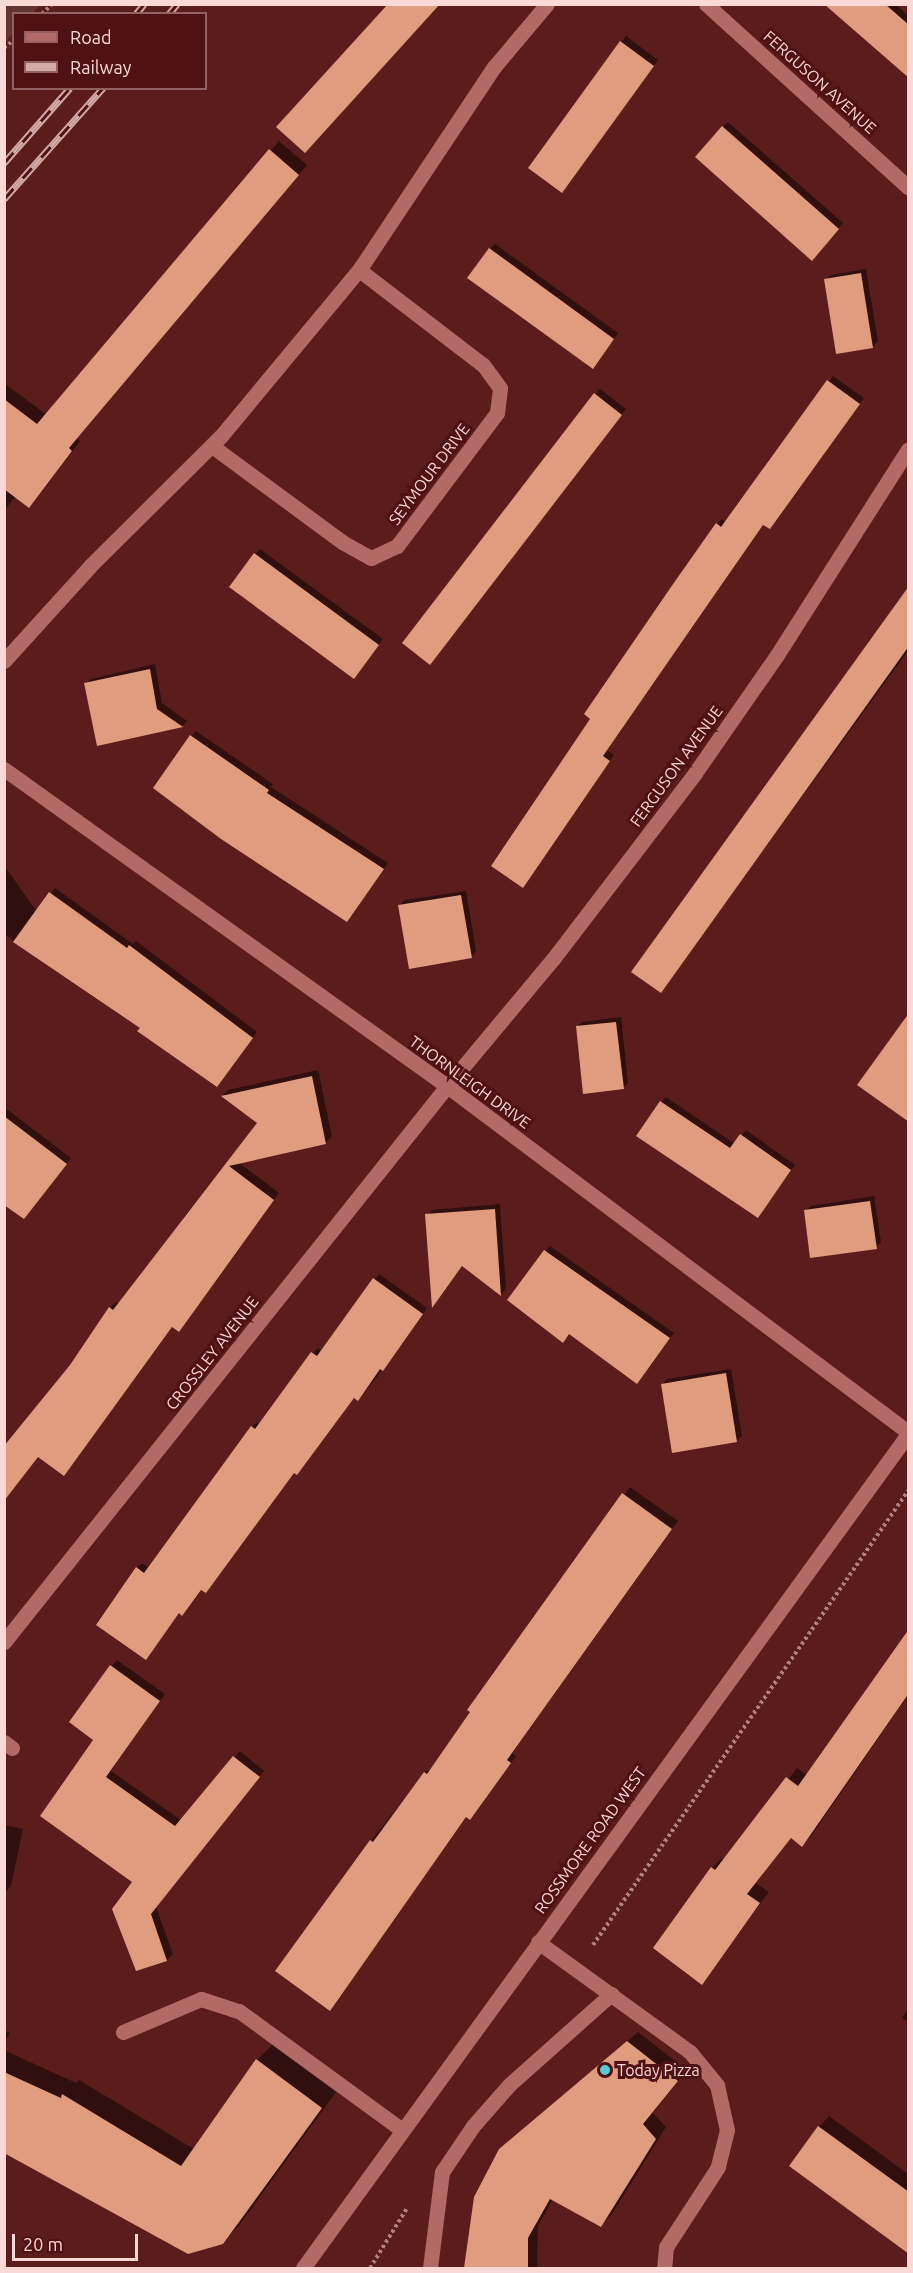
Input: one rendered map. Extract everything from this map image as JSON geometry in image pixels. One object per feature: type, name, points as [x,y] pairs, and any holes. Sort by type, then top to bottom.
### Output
[{"type":"street","points":[[4,661],[90,566],[212,446],[359,270],[494,67],[546,4]]},
{"type":"street","name":"FERGUSON AVENUE","points":[[706,4],[909,188]]},
{"type":"street","name":"SEYMOUR DRIVE","points":[[212,446],[342,542],[371,558],[397,546],[497,413],[500,388],[483,365],[359,270]]},
{"type":"street","name":"FERGUSON AVENUE","points":[[447,1086],[553,959],[695,773],[777,655],[909,449]]},
{"type":"street","name":"THORNLEIGH DRIVE","points":[[4,769],[447,1086],[909,1433]]},
{"type":"street","name":"CROSSLEY AVENUE","points":[[4,1642],[447,1086]]},
{"type":"street","name":"ROSSMORE ROAD WEST","points":[[303,2268],[401,2129],[909,1433]]},
{"type":"street","points":[[538,1942],[690,2052],[717,2085],[727,2130],[718,2167],[666,2247],[664,2268]]},
{"type":"street","points":[[430,2268],[442,2172],[472,2126],[509,2085],[611,1994]]},
{"type":"street","points":[[123,2032],[201,1999],[239,2011],[401,2129]]},
{"type":"path","points":[[576,1969],[909,1491]]},
{"type":"path","points":[[370,2268],[412,2198]]},
{"type":"shaded area","points":[[5,4],[41,5],[33,12],[12,12],[12,34],[5,43]]},
{"type":"building","points":[[388,4],[440,4],[305,153],[276,127]]},
{"type":"building","points":[[824,4],[885,4],[909,25],[909,78]]},
{"type":"building","points":[[620,41],[654,66],[562,193],[528,168]]},
{"type":"building","points":[[722,126],[839,229],[812,261],[695,157]]},
{"type":"building","points":[[269,149],[299,175],[69,448],[72,451],[29,508],[4,489],[4,399],[37,424]]},
{"type":"building","points":[[489,248],[614,339],[593,369],[467,278]]},
{"type":"building","points":[[861,273],[873,348],[836,354],[824,279]]},
{"type":"building","points":[[827,380],[860,404],[770,529],[763,525],[603,756],[610,761],[523,888],[491,866],[590,719],[584,714],[671,587],[716,523],[721,527]]},
{"type":"building","points":[[594,393],[622,415],[430,665],[402,643]]},
{"type":"building","points":[[254,553],[379,645],[354,679],[229,587]]},
{"type":"building","points":[[909,586],[909,646],[661,993],[631,972]]},
{"type":"building","points":[[150,669],[157,709],[183,727],[97,746],[84,683]]},
{"type":"building","points":[[190,735],[269,790],[267,793],[384,869],[347,922],[221,839],[153,788]]},
{"type":"building","points":[[49,892],[127,948],[129,945],[253,1038],[217,1087],[137,1031],[140,1028],[13,942]]},
{"type":"building","points":[[461,895],[472,958],[409,969],[398,905]]},
{"type":"building","points":[[909,1013],[909,1122],[857,1085]]},
{"type":"building","points":[[616,1022],[624,1089],[583,1094],[576,1026]]},
{"type":"building","points":[[312,1076],[326,1144],[229,1166],[274,1200],[179,1332],[172,1327],[64,1476],[38,1457],[4,1501],[4,1446],[70,1365],[109,1307],[113,1310],[257,1123],[221,1096]]},
{"type":"building","points":[[660,1101],[730,1148],[740,1134],[791,1170],[758,1218],[636,1136]]},
{"type":"building","points":[[4,1116],[67,1164],[24,1219],[4,1205]]},
{"type":"building","points":[[870,1201],[877,1249],[810,1258],[804,1210]]},
{"type":"building","points":[[495,1209],[501,1296],[462,1266],[432,1308],[425,1214]]},
{"type":"building","points":[[544,1250],[670,1338],[637,1384],[569,1334],[563,1343],[507,1300]]},
{"type":"building","points":[[373,1278],[423,1314],[383,1371],[380,1369],[358,1401],[354,1398],[297,1475],[294,1473],[206,1593],[201,1590],[182,1616],[179,1613],[146,1660],[96,1625],[136,1567],[144,1573],[251,1426],[255,1429],[311,1352],[317,1356]]},
{"type":"building","points":[[726,1373],[737,1442],[672,1453],[661,1384]]},
{"type":"building","points":[[622,1493],[672,1529],[507,1760],[511,1763],[470,1820],[466,1817],[330,2011],[275,1971],[370,1840],[373,1842],[424,1772],[427,1774],[470,1712],[467,1710]]},
{"type":"building","points":[[909,1629],[909,1693],[802,1847],[791,1838],[747,1894],[760,1903],[702,1985],[653,1948],[711,1867],[715,1870],[786,1777],[798,1786]]},
{"type":"building","points":[[110,1665],[160,1701],[106,1777],[175,1826],[233,1756],[260,1777],[151,1914],[167,1961],[136,1971],[112,1909],[132,1882],[40,1816],[93,1740],[69,1722]]},
{"type":"building","points":[[627,2041],[678,2081],[643,2124],[656,2139],[601,2227],[550,2199],[528,2238],[528,2268],[464,2268],[474,2197],[499,2149]]},
{"type":"building","points":[[256,2059],[322,2108],[223,2244],[188,2254],[4,2153],[4,2072],[61,2098],[62,2094],[181,2166]]},
{"type":"building","points":[[818,2126],[909,2192],[909,2254],[789,2166]]},
{"type":"railway","points":[[138,12],[144,4]]},
{"type":"railway","points":[[171,12],[177,4]]},
{"type":"railway","points":[[4,163],[68,90]]},
{"type":"railway","points":[[4,199],[101,90]]},
{"type":"place","name":"Today Pizza","points":[[605,2070]]}]
